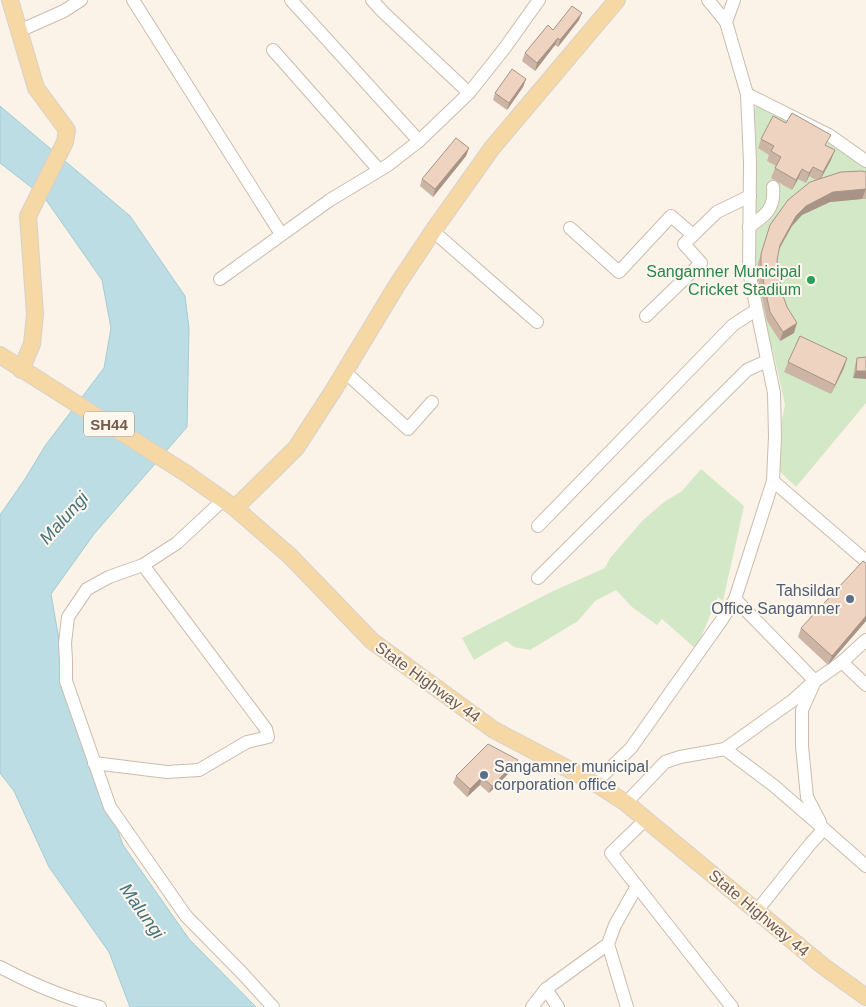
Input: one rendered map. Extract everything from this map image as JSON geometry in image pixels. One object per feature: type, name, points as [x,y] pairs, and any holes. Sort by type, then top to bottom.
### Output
[{"type":"main road","points":[[10,0],[36,88],[67,130],[65,142],[28,216],[35,314],[32,344],[26,372]]},
{"type":"main road","points":[[229,504],[296,448],[433,230],[492,148],[617,0]]},
{"type":"main road","name":"State Highway 44","points":[[0,356],[187,474],[229,504],[290,556],[372,641],[494,730],[595,783],[626,803],[756,912],[823,966],[866,997]]},
{"type":"street","points":[[19,31],[64,11],[81,0]]},
{"type":"street","points":[[133,0],[281,234]]},
{"type":"street","points":[[291,0],[418,141]]},
{"type":"street","points":[[372,0],[469,93]]},
{"type":"street","points":[[220,279],[281,234],[330,200],[379,170],[418,141],[469,93],[504,49],[539,0]]},
{"type":"street","points":[[595,783],[631,748],[721,621],[734,599],[773,481],[776,436],[774,402],[768,361],[749,272],[750,196],[747,94],[726,22],[708,0]]},
{"type":"street","points":[[726,22],[734,0]]},
{"type":"street","points":[[273,50],[379,170]]},
{"type":"street","points":[[747,94],[829,135],[866,161]]},
{"type":"street","points":[[749,227],[772,206],[774,199],[773,187]]},
{"type":"street","points":[[646,316],[702,263],[684,244],[717,212],[750,196]]},
{"type":"street","points":[[570,228],[619,272],[671,216],[693,235]]},
{"type":"street","points":[[433,230],[536,322]]},
{"type":"street","points":[[538,526],[733,325],[756,310]]},
{"type":"street","points":[[538,578],[747,370],[768,361]]},
{"type":"street","points":[[345,372],[408,429],[432,402]]},
{"type":"street","points":[[773,481],[866,561]]},
{"type":"street","points":[[229,504],[144,565],[109,577],[87,590],[68,617],[65,643],[66,681],[73,706],[110,807],[186,916],[244,974],[273,1007]]},
{"type":"street","points":[[94,762],[167,772],[199,770],[247,742],[268,737],[266,729],[144,565]]},
{"type":"street","points":[[734,599],[815,681]]},
{"type":"street","points":[[626,803],[665,762],[680,757],[725,749],[792,701],[815,681],[842,662],[866,640]]},
{"type":"street","points":[[842,662],[866,685]]},
{"type":"street","points":[[815,681],[802,710],[802,746],[808,797],[824,829]]},
{"type":"street","points":[[725,749],[773,786],[866,866]]},
{"type":"street","points":[[646,819],[611,853],[732,1007]]},
{"type":"street","points":[[756,912],[824,829]]},
{"type":"street","points":[[532,1007],[546,989],[608,944],[615,925],[636,886]]},
{"type":"street","points":[[608,944],[627,1007]]},
{"type":"street","points":[[0,967],[24,980],[70,999],[100,1007]]},
{"type":"street","points":[[546,989],[558,1007]]},
{"type":"green space","name":"Sangamner Municipal Cricket Stadium","points":[[760,103],[866,164],[866,403],[796,487],[773,465],[785,405],[773,351],[768,342],[758,304],[751,112]]},
{"type":"green space","points":[[701,469],[744,506],[723,601],[718,597],[696,649],[662,619],[657,625],[632,607],[616,590],[595,601],[578,621],[530,650],[514,647],[506,641],[474,660],[462,638],[551,592],[605,568],[610,558],[643,520],[664,502],[682,491]]},
{"type":"water","name":"Malungi","points":[[0,106],[130,216],[185,296],[189,328],[187,427],[94,534],[51,594],[68,691],[123,845],[189,939],[256,1007],[130,1007],[109,952],[49,867],[14,791],[0,773],[0,515],[45,446],[104,368],[111,328],[102,280],[44,197],[0,163]]},
{"type":"building","points":[[572,6],[582,13],[560,40],[558,38],[537,63],[525,53],[548,25],[553,30]]},
{"type":"building","points":[[512,69],[526,79],[509,103],[495,93]]},
{"type":"building","points":[[792,113],[831,135],[825,145],[835,150],[823,172],[813,167],[809,173],[802,169],[796,180],[775,168],[781,157],[771,151],[774,146],[761,139],[773,116],[786,123]]},
{"type":"building","points":[[456,138],[469,148],[435,189],[422,179]]},
{"type":"building","points":[[841,172],[866,172],[866,189],[833,192],[806,206],[796,216],[780,245],[777,260],[781,290],[787,307],[797,323],[783,332],[770,312],[761,270],[761,254],[770,225],[788,200],[810,182]]},
{"type":"building","points":[[800,336],[847,358],[835,385],[788,362]]},
{"type":"building","points":[[866,357],[866,371],[856,371],[857,358]]},
{"type":"building","name":"Tahsildar Office Sangamner","points":[[863,561],[866,563],[866,616],[832,656],[801,628]]},
{"type":"building","name":"Sangamner municipal corporation office","points":[[488,744],[518,760],[492,786],[482,777],[470,789],[456,776]]},
{"type":"place","name":"Sangamner Municipal Cricket Stadium","points":[[811,280]]},
{"type":"place","name":"Tahsildar Office Sangamner","points":[[850,599]]},
{"type":"place","name":"Sangamner municipal corporation office","points":[[484,775]]}]
